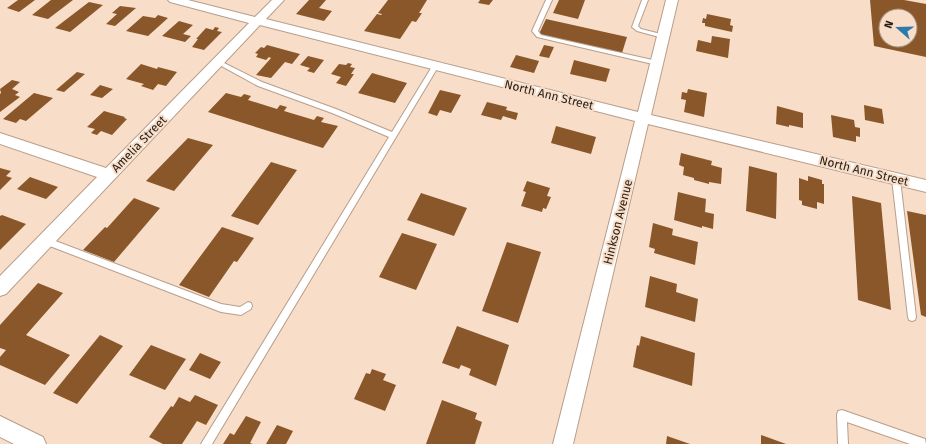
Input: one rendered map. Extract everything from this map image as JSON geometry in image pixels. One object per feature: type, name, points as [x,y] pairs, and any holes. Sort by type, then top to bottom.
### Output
[{"type":"street","name":"North Ann Street","points":[[174,0],[643,118],[926,186]]},
{"type":"street","name":"Amelia Street","points":[[0,288],[278,0]]},
{"type":"street","name":"Hinkson Avenue","points":[[563,444],[672,0]]},
{"type":"street","points":[[0,138],[109,175]]},
{"type":"street","points":[[0,426],[36,444]]},
{"type":"lane","points":[[549,0],[535,31],[539,36],[657,63]]},
{"type":"lane","points":[[645,0],[635,27],[639,30],[663,36]]},
{"type":"lane","points":[[218,62],[260,84],[334,111],[393,136]]},
{"type":"lane","points":[[206,444],[435,66]]},
{"type":"lane","points":[[896,179],[912,317]]},
{"type":"lane","points":[[45,240],[221,308],[240,311],[248,306]]},
{"type":"lane","points":[[844,444],[842,415],[925,444]]},
{"type":"building","points":[[18,0],[35,0],[19,12],[7,8]]},
{"type":"building","points":[[51,0],[73,0],[48,19],[32,15]]},
{"type":"building","points":[[309,0],[326,0],[319,8],[332,11],[324,21],[296,14]]},
{"type":"building","points":[[388,0],[427,0],[419,13],[422,13],[416,22],[412,21],[400,39],[364,31],[377,14],[382,14],[378,13]]},
{"type":"building","points":[[480,0],[493,0],[489,5],[478,3]]},
{"type":"building","points":[[559,0],[585,0],[578,19],[553,13]]},
{"type":"building","points":[[870,0],[904,0],[926,4],[926,57],[883,48],[918,48],[918,8],[878,8],[878,47],[874,46]]},
{"type":"building","points":[[89,2],[103,5],[70,32],[55,28]]},
{"type":"building","points":[[120,6],[136,8],[115,26],[106,24],[117,14],[112,13]]},
{"type":"building","points":[[707,14],[731,19],[730,25],[733,26],[732,32],[705,26],[705,23],[702,23],[703,18],[706,19]]},
{"type":"building","points":[[158,15],[168,18],[148,36],[126,31],[143,16],[155,18]]},
{"type":"building","points":[[546,19],[627,37],[622,53],[539,34]]},
{"type":"building","points":[[179,21],[193,25],[183,34],[191,36],[185,42],[162,36]]},
{"type":"building","points":[[215,27],[219,28],[217,31],[222,32],[204,50],[192,47],[198,39],[196,39],[206,28],[213,30]]},
{"type":"building","points":[[712,36],[730,39],[728,58],[696,51],[698,40],[711,43]]},
{"type":"building","points":[[267,45],[300,54],[292,64],[285,62],[271,78],[256,75],[271,58],[269,57],[266,60],[256,57],[258,54],[255,53],[261,47],[264,48]]},
{"type":"building","points":[[544,45],[554,47],[549,58],[539,56]]},
{"type":"building","points":[[516,55],[539,61],[534,73],[510,67]]},
{"type":"building","points":[[308,56],[324,60],[314,73],[307,71],[310,68],[300,65]]},
{"type":"building","points":[[574,60],[610,69],[606,82],[570,74]]},
{"type":"building","points":[[348,63],[352,64],[350,67],[355,68],[351,74],[354,74],[346,86],[336,83],[341,77],[331,74],[339,64],[346,65]]},
{"type":"building","points":[[141,64],[157,69],[158,67],[177,72],[166,86],[158,84],[153,90],[141,86],[144,84],[126,79]]},
{"type":"building","points":[[77,72],[85,74],[64,92],[56,90]]},
{"type":"building","points":[[372,73],[407,83],[395,103],[358,93]]},
{"type":"building","points":[[12,80],[20,82],[12,89],[19,92],[15,95],[20,97],[0,112],[0,89]]},
{"type":"building","points":[[100,85],[113,89],[102,98],[90,95]]},
{"type":"building","points":[[688,89],[707,93],[704,117],[684,112],[686,100],[681,99],[682,92],[687,93]]},
{"type":"building","points":[[440,90],[461,95],[451,113],[440,110],[437,116],[428,113]]},
{"type":"building","points":[[34,93],[53,98],[26,121],[20,119],[16,123],[3,119]]},
{"type":"building","points":[[226,93],[241,97],[244,94],[251,96],[248,100],[277,109],[280,105],[287,107],[284,111],[314,120],[317,116],[324,118],[321,122],[338,126],[323,148],[208,112]]},
{"type":"building","points":[[487,102],[507,107],[506,110],[518,113],[516,120],[503,116],[501,120],[481,115]]},
{"type":"building","points":[[864,105],[882,109],[884,124],[865,120]]},
{"type":"building","points":[[777,106],[803,113],[803,128],[776,124]]},
{"type":"building","points":[[104,111],[125,117],[124,118],[127,119],[112,135],[101,131],[97,135],[91,133],[95,129],[87,127]]},
{"type":"building","points":[[831,115],[854,120],[855,127],[860,128],[860,137],[856,136],[856,142],[833,137]]},
{"type":"building","points":[[556,126],[596,137],[591,154],[551,143]]},
{"type":"building","points":[[188,138],[213,145],[174,191],[146,181]]},
{"type":"building","points":[[681,153],[712,161],[711,165],[722,168],[721,184],[709,182],[709,184],[683,175],[684,167],[679,165]]},
{"type":"building","points":[[271,162],[297,170],[258,225],[231,216]]},
{"type":"building","points":[[749,166],[777,173],[776,219],[746,211]]},
{"type":"building","points":[[0,168],[11,171],[6,176],[12,178],[0,190]]},
{"type":"building","points":[[808,176],[822,180],[822,184],[824,184],[824,204],[817,202],[817,209],[802,205],[802,201],[799,200],[799,178],[808,181]]},
{"type":"building","points":[[30,177],[58,187],[46,199],[17,189]]},
{"type":"building","points":[[527,181],[550,188],[547,196],[551,197],[546,209],[543,208],[542,212],[521,206],[526,192],[523,191]]},
{"type":"building","points":[[678,192],[706,199],[705,212],[714,214],[713,229],[702,226],[702,228],[674,220]]},
{"type":"building","points":[[421,193],[467,208],[454,236],[407,220]]},
{"type":"building","points":[[852,196],[881,203],[891,310],[858,300]]},
{"type":"building","points":[[134,198],[160,208],[114,262],[83,250],[105,227],[107,228]]},
{"type":"building","points":[[907,211],[926,215],[926,317],[921,315]]},
{"type":"building","points":[[2,215],[26,224],[0,250],[0,216]]},
{"type":"building","points":[[653,223],[673,229],[672,235],[698,242],[695,265],[654,253],[655,249],[649,247]]},
{"type":"building","points":[[222,227],[254,238],[237,262],[234,261],[209,297],[179,285]]},
{"type":"building","points":[[402,233],[437,244],[416,290],[379,277]]},
{"type":"building","points":[[507,242],[541,252],[518,323],[482,311]]},
{"type":"building","points":[[650,276],[677,284],[676,292],[698,299],[695,322],[645,307]]},
{"type":"building","points":[[38,283],[63,293],[26,335],[70,355],[45,385],[0,365],[0,357],[6,350],[0,348],[0,325]]},
{"type":"building","points":[[457,326],[509,345],[496,386],[469,375],[471,369],[461,365],[459,369],[442,363]]},
{"type":"building","points":[[100,335],[123,346],[77,404],[53,393]]},
{"type":"building","points":[[641,336],[695,353],[692,386],[633,367],[637,345],[639,346]]},
{"type":"building","points":[[151,345],[186,359],[165,390],[129,375]]},
{"type":"building","points":[[200,353],[221,362],[210,379],[189,370]]},
{"type":"building","points":[[372,369],[386,374],[383,380],[396,385],[385,411],[354,399],[366,373],[370,374]]},
{"type":"building","points":[[195,395],[218,405],[206,425],[197,421],[182,444],[163,444],[149,437],[179,397],[190,402]]},
{"type":"building","points":[[442,400],[477,413],[475,419],[482,422],[475,444],[426,444]]},
{"type":"building","points":[[246,416],[261,422],[250,443],[253,444],[223,444],[230,433],[234,435]]},
{"type":"building","points":[[277,425],[293,431],[286,444],[266,444]]},
{"type":"building","points":[[761,435],[786,444],[761,444]]},
{"type":"building","points":[[667,436],[690,444],[666,444]]}]
